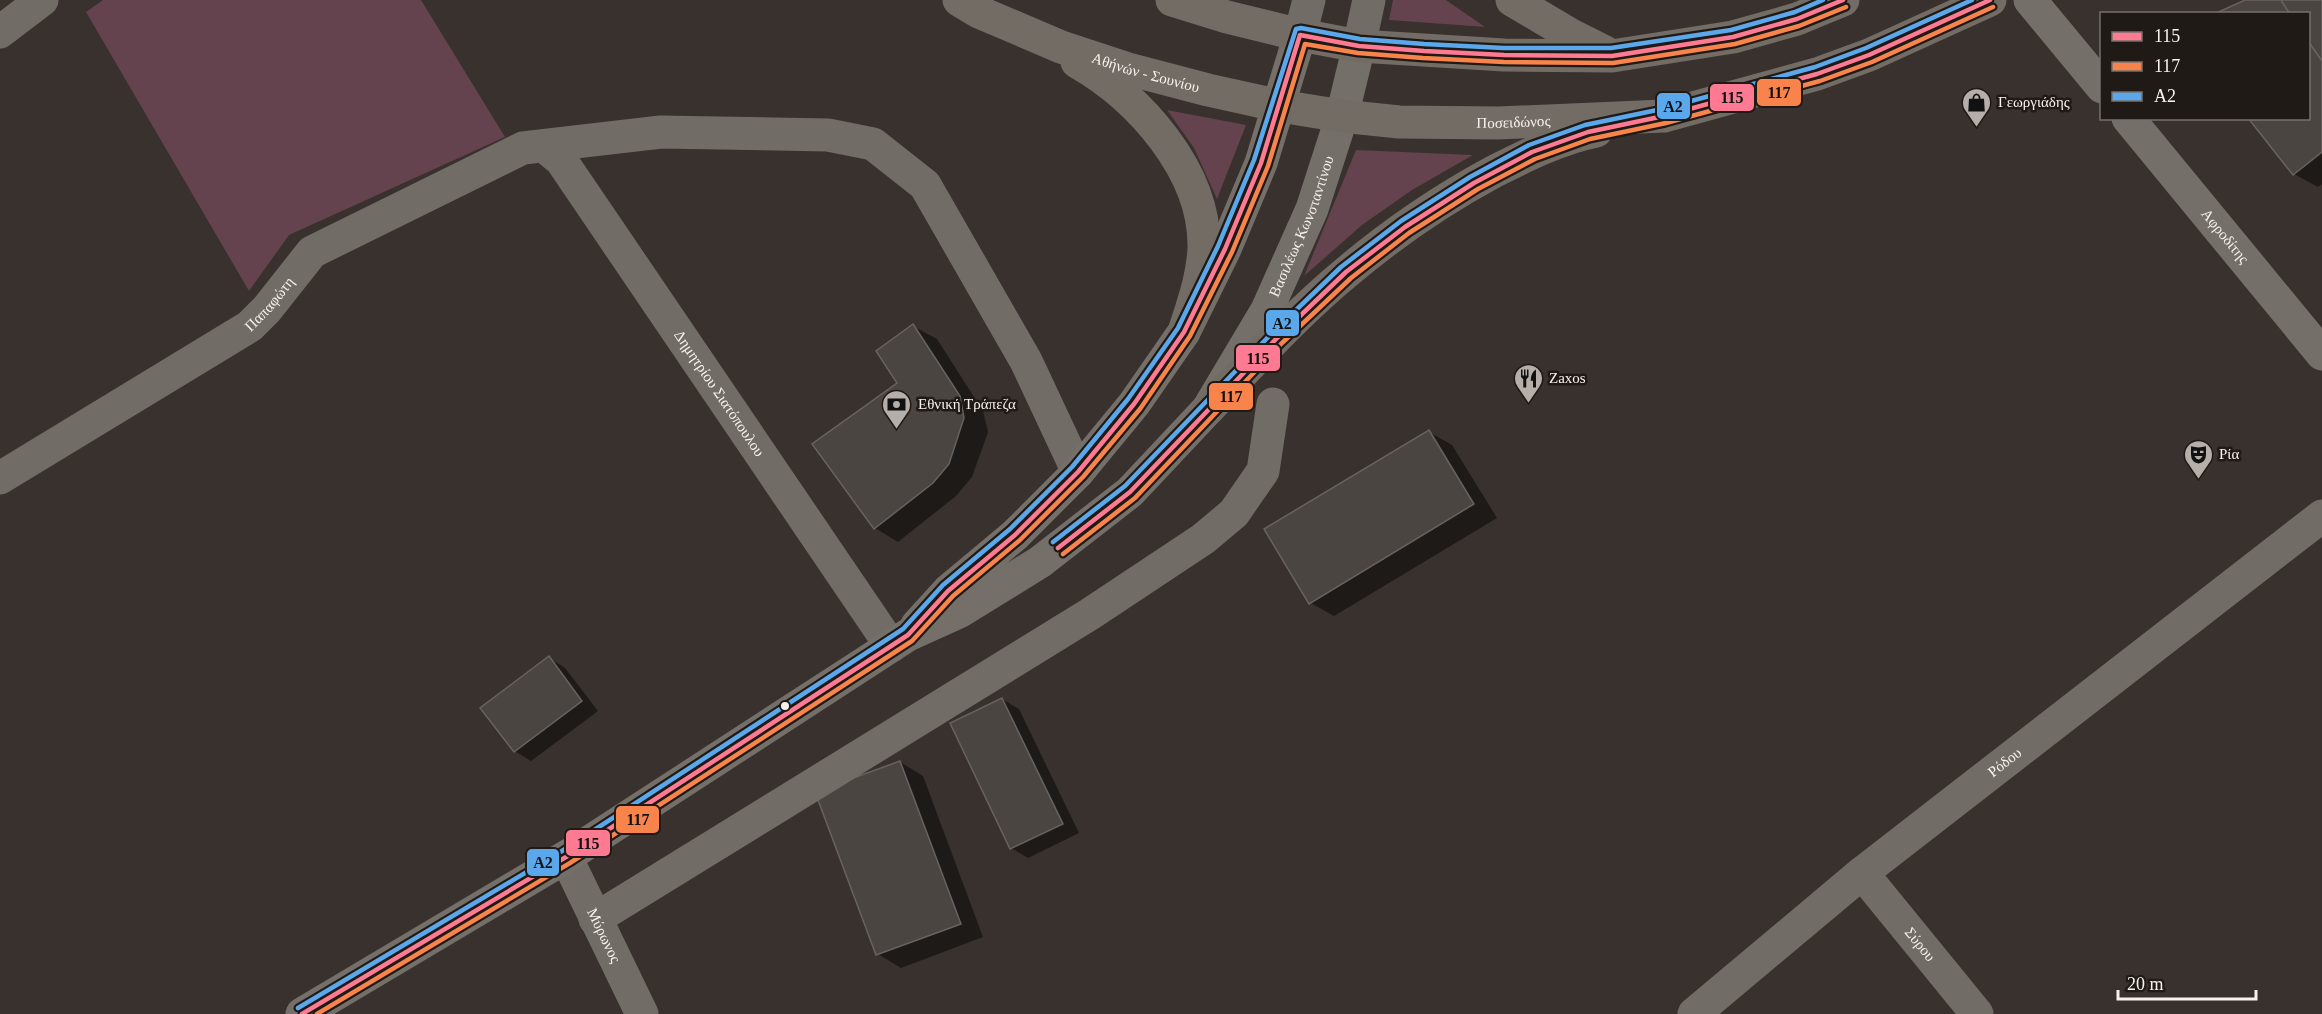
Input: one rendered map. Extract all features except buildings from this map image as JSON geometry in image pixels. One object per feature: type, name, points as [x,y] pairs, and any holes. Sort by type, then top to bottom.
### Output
[{"type":"main road","points":[[1172,0],[1227,17],[1300,35],[1359,46],[1504,55],[1612,56],[1733,37],[1797,19],[1843,0]]},
{"type":"main road","points":[[1512,0],[1612,56]]},
{"type":"main road","name":"Ποσειδώνος","points":[[1342,116],[1399,122],[1498,123],[1664,117],[1817,74],[1869,55],[1990,0]]},
{"type":"main road","points":[[2030,0],[2100,85]]},
{"type":"main road","points":[[969,6],[1086,67],[1131,103],[1168,142],[1181,164],[1200,207],[1204,247],[1198,290],[1184,332]]},
{"type":"main road","name":"Αθήνών - Σουνίου","points":[[969,6],[1062,47],[1128,69],[1280,106],[1342,116]]},
{"type":"main road","name":"Βασιλέως Κωνσταντίνου","points":[[899,640],[948,591],[1015,535],[1078,472],[1134,404],[1184,332],[1225,249],[1257,174],[1280,106],[1300,35]]},
{"type":"main road","name":"Βασιλέως Κωνσταντίνου","points":[[302,1014],[566,857],[899,640],[959,612],[1040,562],[1130,492],[1208,409],[1262,319],[1289,263],[1322,182],[1342,116],[1359,46]]},
{"type":"main road","points":[[1208,409],[1346,272],[1405,227],[1474,183],[1532,152],[1577,136],[1664,117]]},
{"type":"main road","name":"Αφροδίτης","points":[[2130,120],[2322,354]]},
{"type":"street","points":[[0,32],[42,0]]},
{"type":"street","points":[[1300,35],[1309,0]]},
{"type":"street","points":[[1359,46],[1369,0]]},
{"type":"street","name":"Παπαφώτη","points":[[0,478],[250,326],[267,309],[312,252],[524,148],[661,132],[828,135],[873,144],[925,185],[1026,361],[1078,472]]},
{"type":"street","name":"Δημητρίου Σιατόπουλου","points":[[544,146],[561,160],[899,640]]},
{"type":"street","points":[[595,919],[1080,620],[1203,539],[1234,513],[1263,471],[1273,404]]},
{"type":"street","name":"Ρόδου","points":[[1694,1014],[1862,873],[2322,516]]},
{"type":"street","name":"Μύρωνος","points":[[566,857],[642,1014]]},
{"type":"street","name":"Σύρου","points":[[1862,873],[1977,1014]]},
{"type":"shaded area","points":[[103,0],[421,0],[505,137],[289,235],[249,291],[86,12]]},
{"type":"shaded area","points":[[1393,0],[1446,0],[1485,27],[1389,20]]},
{"type":"shaded area","points":[[1167,110],[1246,125],[1217,199],[1194,148]]},
{"type":"shaded area","points":[[1356,150],[1473,155],[1412,190],[1362,225],[1304,276]]},
{"type":"transit line","name":"Α2","points":[[298,1008],[562,851],[903,629],[943,585],[1010,529],[1072,467],[1128,399],[1178,328],[1218,246],[1254,160],[1296,29],[1360,39],[1424,44],[1504,48],[1611,48],[1731,30],[1795,12],[1823,0]]},
{"type":"transit line","name":"115","points":[[302,1014],[566,857],[908,635],[948,591],[1015,535],[1078,472],[1134,404],[1184,332],[1225,249],[1261,163],[1300,35],[1359,46],[1424,51],[1504,55],[1612,56],[1733,37],[1797,19],[1843,0]]},
{"type":"transit line","name":"Α2","points":[[1053,542],[1125,486],[1272,333],[1341,267],[1401,221],[1470,177],[1529,145],[1585,125],[1662,109],[1815,67],[1866,48],[1972,0]]},
{"type":"transit line","name":"115","points":[[1058,548],[1130,492],[1277,338],[1346,272],[1405,227],[1474,183],[1532,152],[1588,132],[1664,116],[1817,74],[1869,55],[1990,0]]},
{"type":"transit line","name":"117","points":[[317,1014],[570,863],[912,641],[953,596],[1020,540],[1083,477],[1140,409],[1190,336],[1232,252],[1268,166],[1305,44],[1358,53],[1423,58],[1504,62],[1613,63],[1735,44],[1799,26],[1846,7]]},
{"type":"transit line","name":"117","points":[[1063,554],[1135,498],[1282,343],[1351,278],[1409,233],[1478,189],[1535,159],[1590,139],[1666,123],[1820,81],[1872,62],[1993,7]]},
{"type":"place","name":"Γεωργιάδης","points":[[1977,128]]},
{"type":"place","name":"Zaxos","points":[[1528,404]]},
{"type":"place","name":"Εθνική Τράπεζα","points":[[897,430]]},
{"type":"place","name":"Ρία","points":[[2198,480]]}]
